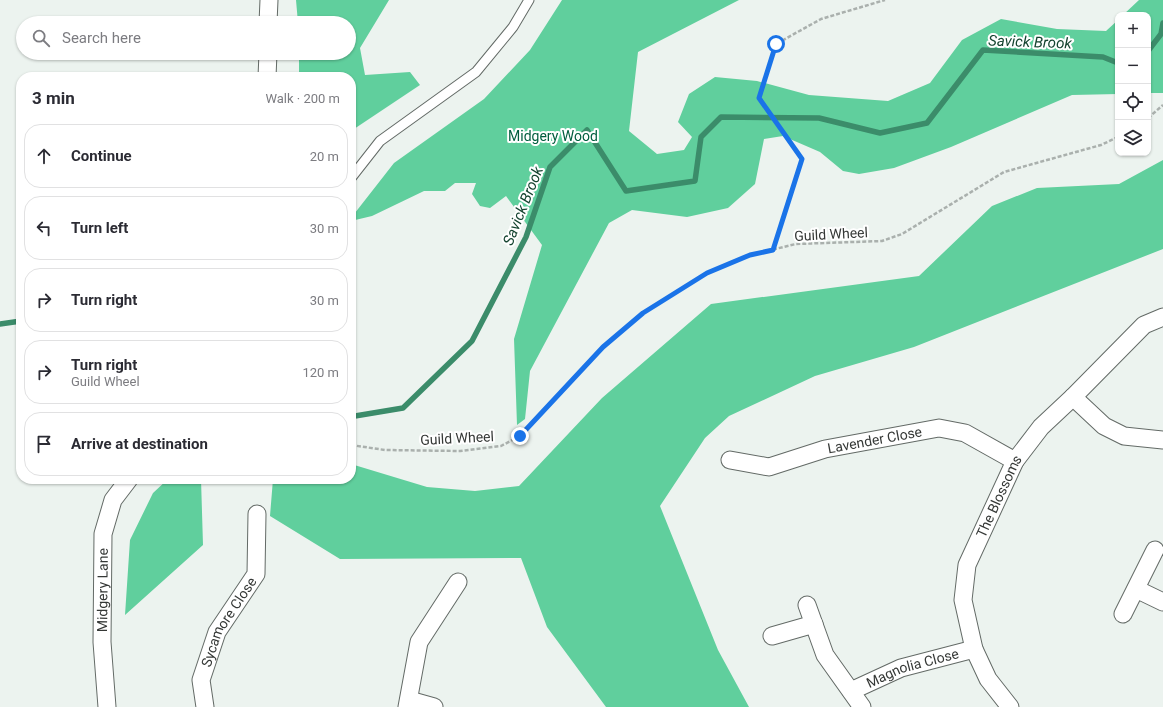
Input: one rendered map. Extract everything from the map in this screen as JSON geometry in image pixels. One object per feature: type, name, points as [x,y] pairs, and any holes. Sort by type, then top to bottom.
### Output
[{"type":"street","points":[[268,16],[269,0]]},
{"type":"street","points":[[267,72],[268,60]]},
{"type":"street","name":"The Blossoms","points":[[1010,707],[988,680],[974,648],[963,600],[966,565],[1015,461],[1041,427],[1073,397],[1144,325],[1163,317]]},
{"type":"street","points":[[1073,397],[1104,426],[1124,436],[1163,440]]},
{"type":"street","name":"Lavender Close","points":[[730,460],[769,467],[825,448],[939,428],[965,433],[1015,461]]},
{"type":"street","name":"Midgery Lane","points":[[107,707],[102,642],[103,534],[113,500],[125,484]]},
{"type":"street","name":"Sycamore Close","points":[[205,707],[201,680],[217,632],[256,574],[257,514]]},
{"type":"street","points":[[1123,614],[1155,550]]},
{"type":"street","points":[[434,707],[408,704],[419,642],[458,582]]},
{"type":"street","points":[[1136,589],[1163,602]]},
{"type":"street","name":"Magnolia Close","points":[[807,605],[825,655],[862,707]]},
{"type":"street","points":[[772,636],[814,624]]},
{"type":"street","name":"Magnolia Close","points":[[851,691],[901,668],[974,648]]},
{"type":"lane","points":[[356,172],[380,141],[476,72],[513,26],[529,0]]},
{"type":"path","points":[[773,250],[802,159],[759,98],[776,44],[821,19],[885,0]]},
{"type":"path","points":[[1151,115],[1163,105]]},
{"type":"path","name":"Guild Wheel","points":[[356,446],[385,450],[460,451],[501,446],[520,436],[603,347],[643,313],[707,273],[750,255],[796,244],[882,241],[902,234],[1004,172],[1101,145],[1115,138]]},
{"type":"green space","points":[[296,0],[389,0],[360,48],[365,75],[410,72],[420,85],[356,128],[356,72],[299,72],[299,60],[356,60],[356,16],[297,16]]},
{"type":"green space","name":"Midgery Wood","points":[[562,0],[739,0],[638,52],[629,131],[657,154],[684,150],[692,137],[678,122],[689,94],[715,77],[757,81],[809,95],[888,101],[930,83],[962,40],[1001,19],[1057,29],[1106,31],[1115,23],[1115,94],[1072,95],[951,147],[894,168],[859,174],[843,171],[820,152],[783,136],[764,139],[755,184],[728,208],[687,217],[632,210],[609,223],[530,371],[525,419],[517,425],[514,339],[542,245],[506,196],[490,208],[480,206],[472,194],[476,183],[455,183],[445,191],[424,191],[372,216],[356,220],[356,212],[394,163],[484,99],[530,50]]},
{"type":"green space","points":[[1139,0],[1163,0],[1163,93],[1151,93],[1151,12],[1126,12]]},
{"type":"green space","points":[[1163,160],[1163,249],[914,347],[815,376],[729,416],[705,438],[660,506],[718,650],[749,707],[606,707],[547,627],[521,558],[340,559],[270,516],[273,484],[356,484],[356,466],[427,487],[475,491],[519,486],[602,398],[711,304],[919,276],[992,206],[1037,188],[1119,184]]},
{"type":"green space","points":[[163,484],[201,484],[203,545],[125,615],[130,540],[153,493]]},
{"type":"waterway","name":"Savick Brook","points":[[1150,48],[1161,34],[1163,23]]},
{"type":"waterway","name":"Savick Brook","points":[[356,416],[403,408],[472,341],[526,237],[550,167],[587,130],[626,191],[695,181],[701,137],[721,117],[819,118],[880,133],[927,123],[983,50],[1103,57],[1115,62]]},
{"type":"waterway","name":"Savick Brook","points":[[0,324],[16,322]]},
{"type":"route","points":[[520,436],[603,347],[643,313],[707,273],[750,255],[773,250],[802,159],[759,98],[776,44]]}]
